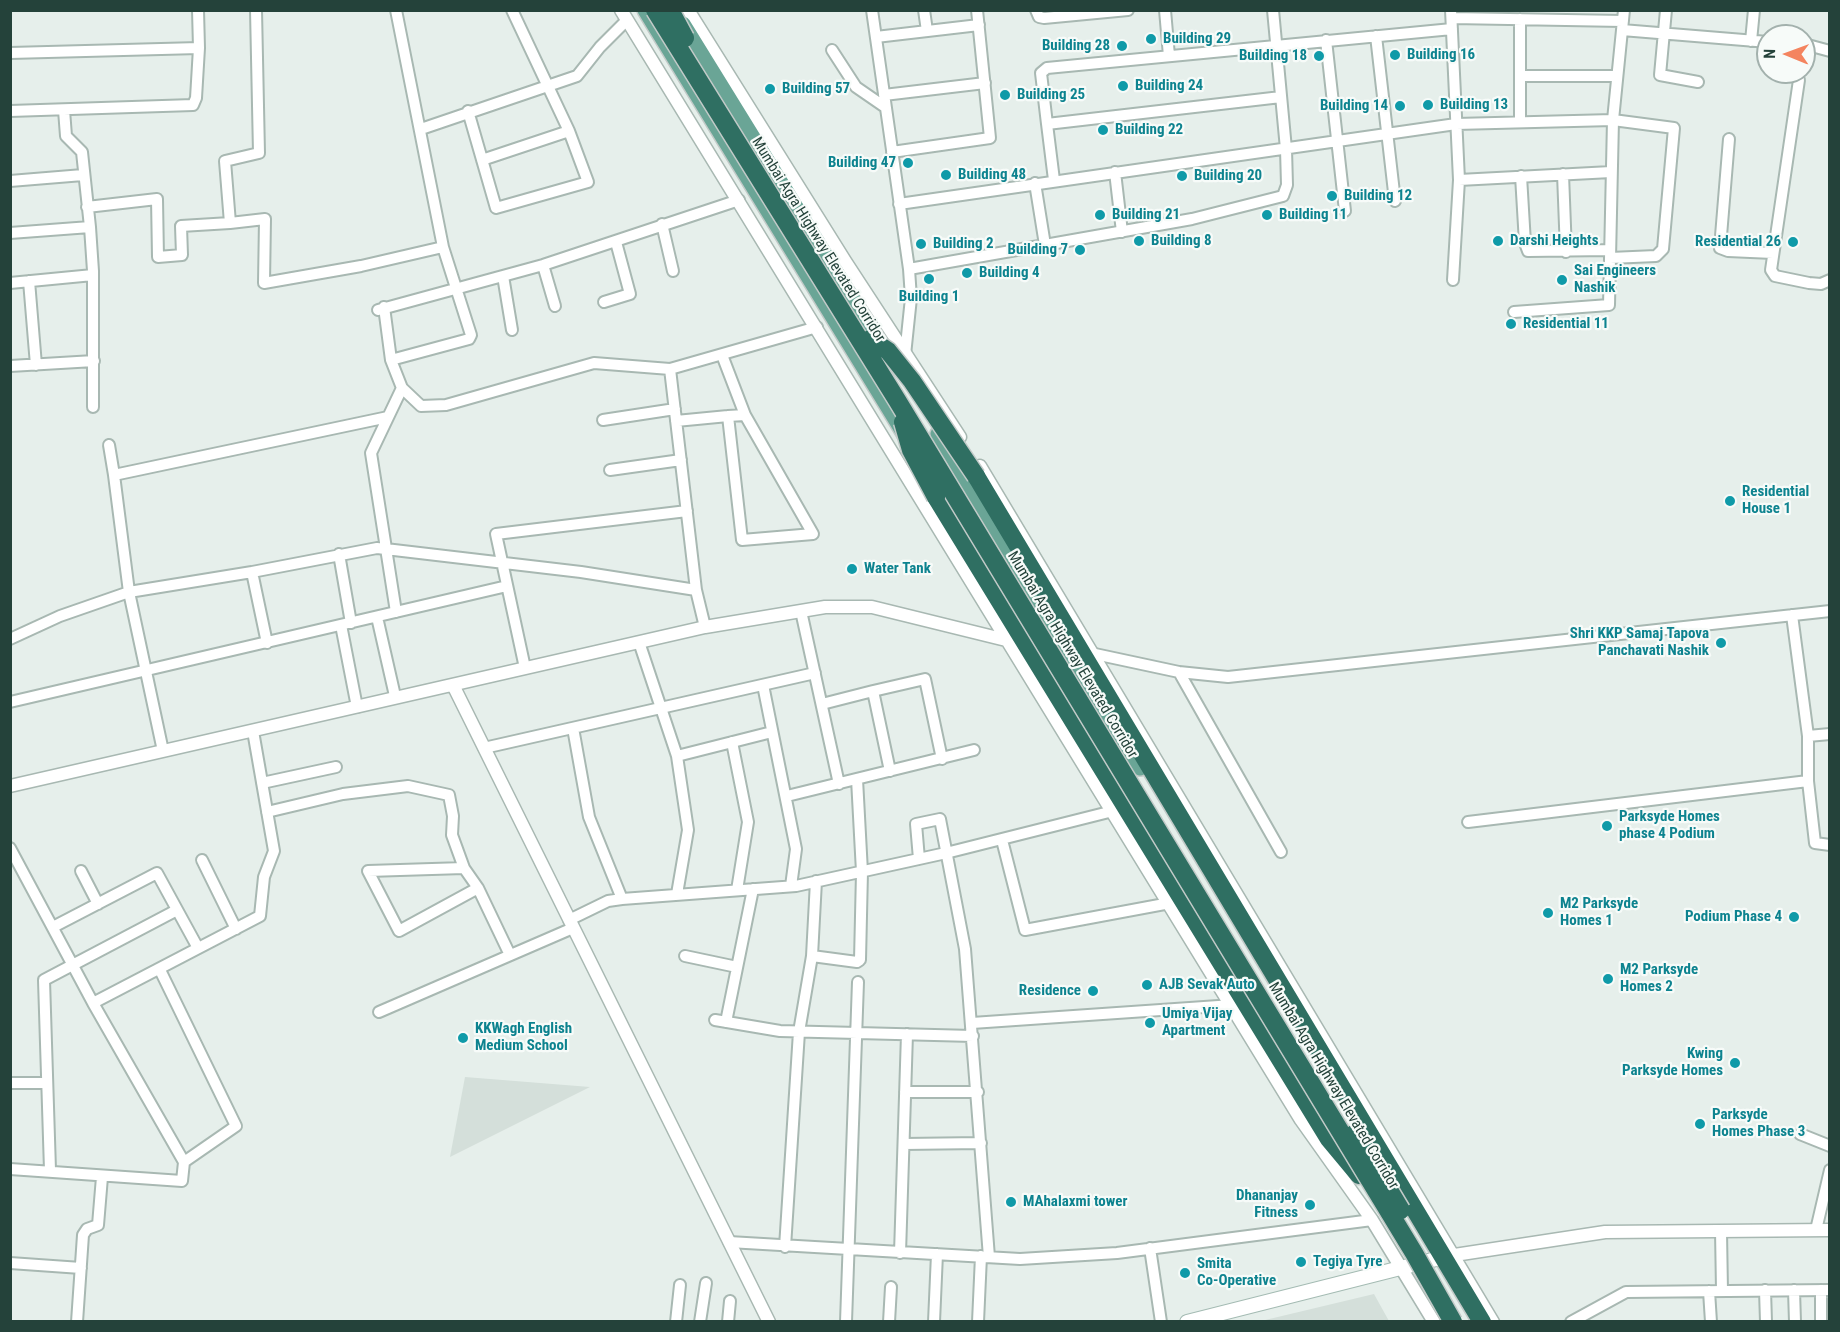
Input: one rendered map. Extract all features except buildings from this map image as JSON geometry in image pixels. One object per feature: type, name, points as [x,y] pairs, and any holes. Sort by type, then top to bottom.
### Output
[{"type":"highway","name":"Mumbai Agra Highway Elevated Corridor","points":[[655,10],[897,400],[1414,1253],[1453,1322]]},
{"type":"highway","name":"Mumbai Agra Highway Elevated Corridor","points":[[670,10],[1380,1173],[1466,1322]]},
{"type":"highway","points":[[870,339],[888,351],[912,381],[976,476],[1482,1322]]},
{"type":"highway","points":[[897,400],[911,450],[936,497],[1329,1139],[1359,1174]]},
{"type":"main road","points":[[645,10],[1359,1174],[1408,1267],[1445,1322]]},
{"type":"main road","points":[[676,10],[780,183],[964,475],[1445,1257],[1473,1322]]},
{"type":"main road","points":[[1187,1322],[1445,1257]]},
{"type":"street","points":[[10,111],[190,107],[196,98],[199,48],[198,10]]},
{"type":"street","points":[[230,223],[225,161],[258,153],[256,10]]},
{"type":"street","points":[[391,360],[470,338],[443,247],[396,10]]},
{"type":"street","points":[[468,111],[496,208],[588,182],[569,131],[512,10]]},
{"type":"street","points":[[688,10],[905,355],[1003,502],[1095,654],[1445,1257],[1493,1322]]},
{"type":"street","points":[[872,10],[909,269],[911,298],[905,355]]},
{"type":"street","points":[[924,10],[927,31]]},
{"type":"street","points":[[892,152],[989,138],[991,134],[977,10]]},
{"type":"street","points":[[1036,10],[1039,17],[1044,18],[1128,10]]},
{"type":"street","points":[[1165,10],[1169,56]]},
{"type":"street","points":[[909,269],[1191,219],[1283,196],[1287,185],[1286,148],[1273,10]]},
{"type":"street","points":[[1666,10],[1660,75],[1698,82]]},
{"type":"street","points":[[1751,41],[1754,10]]},
{"type":"street","points":[[421,129],[468,111],[577,76],[624,15],[740,200],[1233,1005],[1301,1120],[1408,1267],[1434,1322]]},
{"type":"street","points":[[1054,180],[1041,74],[1045,68],[1376,36],[1452,19],[1623,21],[1664,33],[1756,41]]},
{"type":"street","points":[[1452,19],[1459,180],[1453,280]]},
{"type":"street","points":[[1520,19],[1520,122]]},
{"type":"street","points":[[1514,312],[1609,305],[1613,120],[1623,21]]},
{"type":"street","points":[[876,37],[979,25]]},
{"type":"street","points":[[1376,36],[1395,201]]},
{"type":"street","points":[[1326,40],[1345,211]]},
{"type":"street","points":[[10,53],[199,48]]},
{"type":"street","points":[[832,50],[856,87],[885,107]]},
{"type":"street","points":[[1520,76],[1617,76]]},
{"type":"street","points":[[884,95],[986,83]]},
{"type":"street","points":[[1798,84],[1771,270],[1775,276],[1815,284],[1830,280]]},
{"type":"street","points":[[1047,124],[1281,97]]},
{"type":"street","points":[[64,110],[66,136],[81,152],[90,227],[93,275],[93,407]]},
{"type":"street","points":[[899,204],[1456,124],[1613,120],[1671,127],[1675,131],[1663,249],[1656,256],[1528,251],[1525,243],[1521,176]]},
{"type":"street","points":[[482,160],[569,131]]},
{"type":"street","points":[[1729,138],[1720,248],[1728,251],[1773,253]]},
{"type":"street","points":[[1115,172],[1122,232]]},
{"type":"street","points":[[1459,180],[1611,172]]},
{"type":"street","points":[[1563,174],[1566,252]]},
{"type":"street","points":[[10,181],[83,176]]},
{"type":"street","points":[[1035,183],[1045,245]]},
{"type":"street","points":[[87,207],[157,199],[158,257],[182,255],[181,226],[265,219],[264,283],[362,266],[443,247]]},
{"type":"street","points":[[740,200],[543,265],[381,308],[391,360],[402,388],[421,406],[446,405],[594,363],[670,369],[817,327]]},
{"type":"street","points":[[662,224],[673,271]]},
{"type":"street","points":[[10,233],[90,227]]},
{"type":"street","points":[[604,302],[622,299],[630,294],[616,242]]},
{"type":"street","points":[[543,265],[555,306]]},
{"type":"street","points":[[10,283],[93,275]]},
{"type":"street","points":[[503,276],[513,330]]},
{"type":"street","points":[[28,281],[36,364]]},
{"type":"street","points":[[722,355],[745,415],[813,534],[742,540],[728,416]]},
{"type":"street","points":[[10,366],[94,361]]},
{"type":"street","points":[[670,369],[696,590],[705,627]]},
{"type":"street","points":[[396,612],[371,453],[402,388]]},
{"type":"street","points":[[603,420],[675,409]]},
{"type":"street","points":[[676,421],[745,415]]},
{"type":"street","points":[[114,475],[388,417]]},
{"type":"street","points":[[110,445],[129,592],[163,751]]},
{"type":"street","points":[[610,470],[681,460]]},
{"type":"street","points":[[525,668],[496,534],[687,511]]},
{"type":"street","points":[[10,639],[60,616],[129,592],[252,572],[339,554],[385,549],[502,561],[696,590]]},
{"type":"street","points":[[339,554],[357,707]]},
{"type":"street","points":[[252,572],[267,643]]},
{"type":"street","points":[[10,702],[507,586]]},
{"type":"street","points":[[10,786],[357,707],[395,696],[453,685],[705,627],[801,611],[840,606],[872,607],[1010,641]]},
{"type":"street","points":[[801,611],[839,784]]},
{"type":"street","points":[[1095,654],[1179,672],[1228,677],[1830,611]]},
{"type":"street","points":[[1792,615],[1808,736],[1808,781],[1815,843],[1830,845]]},
{"type":"street","points":[[377,617],[395,696]]},
{"type":"street","points":[[639,642],[677,756],[688,830],[677,894]]},
{"type":"street","points":[[1179,672],[1281,852]]},
{"type":"street","points":[[484,748],[814,673]]},
{"type":"street","points":[[822,704],[925,679],[942,759]]},
{"type":"street","points":[[453,685],[768,1322]]},
{"type":"street","points":[[762,685],[787,796],[796,849],[790,886]]},
{"type":"street","points":[[873,691],[890,771]]},
{"type":"street","points":[[573,728],[589,817],[622,899]]},
{"type":"street","points":[[93,1003],[261,916],[264,877],[274,851],[253,731]]},
{"type":"street","points":[[677,756],[772,732]]},
{"type":"street","points":[[1808,736],[1830,734]]},
{"type":"street","points":[[732,742],[748,822],[737,890]]},
{"type":"street","points":[[787,796],[974,750]]},
{"type":"street","points":[[262,783],[336,767]]},
{"type":"street","points":[[812,956],[857,962],[860,960],[862,872],[857,779]]},
{"type":"street","points":[[1467,822],[1808,781]]},
{"type":"street","points":[[267,812],[343,794],[408,786],[448,795],[453,816],[452,835],[464,868],[478,888],[510,955]]},
{"type":"street","points":[[379,1012],[510,955],[571,924],[608,901],[790,886],[1002,840],[1113,811]]},
{"type":"street","points":[[919,859],[916,824],[940,819],[965,949],[978,1092],[985,1257],[978,1322]]},
{"type":"street","points":[[1002,840],[1025,930],[1170,903]]},
{"type":"street","points":[[10,848],[93,1003],[184,1162],[182,1181],[10,1169]]},
{"type":"street","points":[[202,860],[236,929]]},
{"type":"street","points":[[464,868],[368,871],[399,931],[478,888]]},
{"type":"street","points":[[81,871],[98,904]]},
{"type":"street","points":[[53,927],[157,873],[198,948]]},
{"type":"street","points":[[785,1247],[799,1032],[812,956],[816,881]]},
{"type":"street","points":[[753,889],[737,967],[720,1021],[780,1031],[973,1036]]},
{"type":"street","points":[[50,1170],[44,980],[177,910]]},
{"type":"street","points":[[685,956],[737,967]]},
{"type":"street","points":[[160,970],[236,1125],[184,1162]]},
{"type":"street","points":[[846,1322],[858,982]]},
{"type":"street","points":[[972,1023],[1233,1005]]},
{"type":"street","points":[[900,1252],[907,1034]]},
{"type":"street","points":[[10,1083],[46,1083]]},
{"type":"street","points":[[905,1092],[978,1092]]},
{"type":"street","points":[[1800,1134],[1830,1146]]},
{"type":"street","points":[[904,1144],[981,1143]]},
{"type":"street","points":[[1816,1230],[1830,1170]]},
{"type":"street","points":[[78,1322],[83,1235],[87,1228],[98,1225],[102,1177]]},
{"type":"street","points":[[729,1242],[985,1257],[1073,1256],[1372,1220]]},
{"type":"street","points":[[1445,1257],[1605,1232],[1830,1230]]},
{"type":"street","points":[[1721,1231],[1722,1291]]},
{"type":"street","points":[[1150,1248],[1161,1322]]},
{"type":"street","points":[[934,1322],[937,1254]]},
{"type":"street","points":[[10,1263],[81,1268]]},
{"type":"street","points":[[700,1322],[706,1283]]},
{"type":"street","points":[[676,1322],[680,1285]]},
{"type":"street","points":[[889,1322],[891,1287]]},
{"type":"street","points":[[1765,1290],[1766,1322]]},
{"type":"street","points":[[1794,1290],[1795,1322]]},
{"type":"street","points":[[1571,1322],[1626,1292],[1825,1290],[1821,1322]]},
{"type":"street","points":[[1709,1291],[1711,1322]]},
{"type":"street","points":[[728,1322],[730,1301]]},
{"type":"street","points":[[1592,1310],[1598,1322]]},
{"type":"shaded area","points":[[465,1077],[590,1087],[450,1157]]},
{"type":"shaded area","points":[[1374,1294],[1389,1321],[1261,1321]]},
{"type":"place","name":"Building 29","points":[[1151,39]]},
{"type":"place","name":"Building 28","points":[[1122,46]]},
{"type":"place","name":"Building 16","points":[[1395,55]]},
{"type":"place","name":"Building 18","points":[[1319,56]]},
{"type":"place","name":"Building 24","points":[[1123,86]]},
{"type":"place","name":"Building 57","points":[[770,89]]},
{"type":"place","name":"Building 25","points":[[1005,95]]},
{"type":"place","name":"Building 13","points":[[1428,105]]},
{"type":"place","name":"Building 14","points":[[1400,106]]},
{"type":"place","name":"Building 22","points":[[1103,130]]},
{"type":"place","name":"Building 47","points":[[908,163]]},
{"type":"place","name":"Building 48","points":[[946,175]]},
{"type":"place","name":"Building 20","points":[[1182,176]]},
{"type":"place","name":"Building 12","points":[[1332,196]]},
{"type":"place","name":"Building 21","points":[[1100,215]]},
{"type":"place","name":"Building 11","points":[[1267,215]]},
{"type":"place","name":"Building 8","points":[[1139,241]]},
{"type":"place","name":"Darshi Heights","points":[[1498,241]]},
{"type":"place","name":"Residential 26","points":[[1793,242]]},
{"type":"place","name":"Building 2","points":[[921,244]]},
{"type":"place","name":"Building 7","points":[[1080,250]]},
{"type":"place","name":"Building 4","points":[[967,273]]},
{"type":"place","name":"Building 1","points":[[929,279]]},
{"type":"place","name":"Sai Engineers Nashik","points":[[1562,280]]},
{"type":"place","name":"Residential 11","points":[[1511,324]]},
{"type":"place","name":"Residential House 1","points":[[1730,501]]},
{"type":"place","name":"Water Tank","points":[[852,569]]},
{"type":"place","name":"Shri KKP Samaj Tapova Panchavati Nashik","points":[[1721,643]]},
{"type":"place","name":"Parksyde Homes phase 4 Podium","points":[[1607,826]]},
{"type":"place","name":"M2 Parksyde Homes 1","points":[[1548,913]]},
{"type":"place","name":"Podium Phase 4","points":[[1794,917]]},
{"type":"place","name":"M2 Parksyde Homes 2","points":[[1608,979]]},
{"type":"place","name":"AJB Sevak Auto","points":[[1147,985]]},
{"type":"place","name":"Residence","points":[[1093,991]]},
{"type":"place","name":"Umiya Vijay Apartment","points":[[1150,1023]]},
{"type":"place","name":"KKWagh English Medium School","points":[[463,1038]]},
{"type":"place","name":"Kwing Parksyde Homes","points":[[1735,1063]]},
{"type":"place","name":"Parksyde Homes Phase 3","points":[[1700,1124]]},
{"type":"place","name":"MAhalaxmi tower","points":[[1011,1202]]},
{"type":"place","name":"Dhananjay Fitness","points":[[1310,1205]]},
{"type":"place","name":"Tegiya Tyre","points":[[1301,1262]]},
{"type":"place","name":"Smita Co-Operative","points":[[1185,1273]]}]
